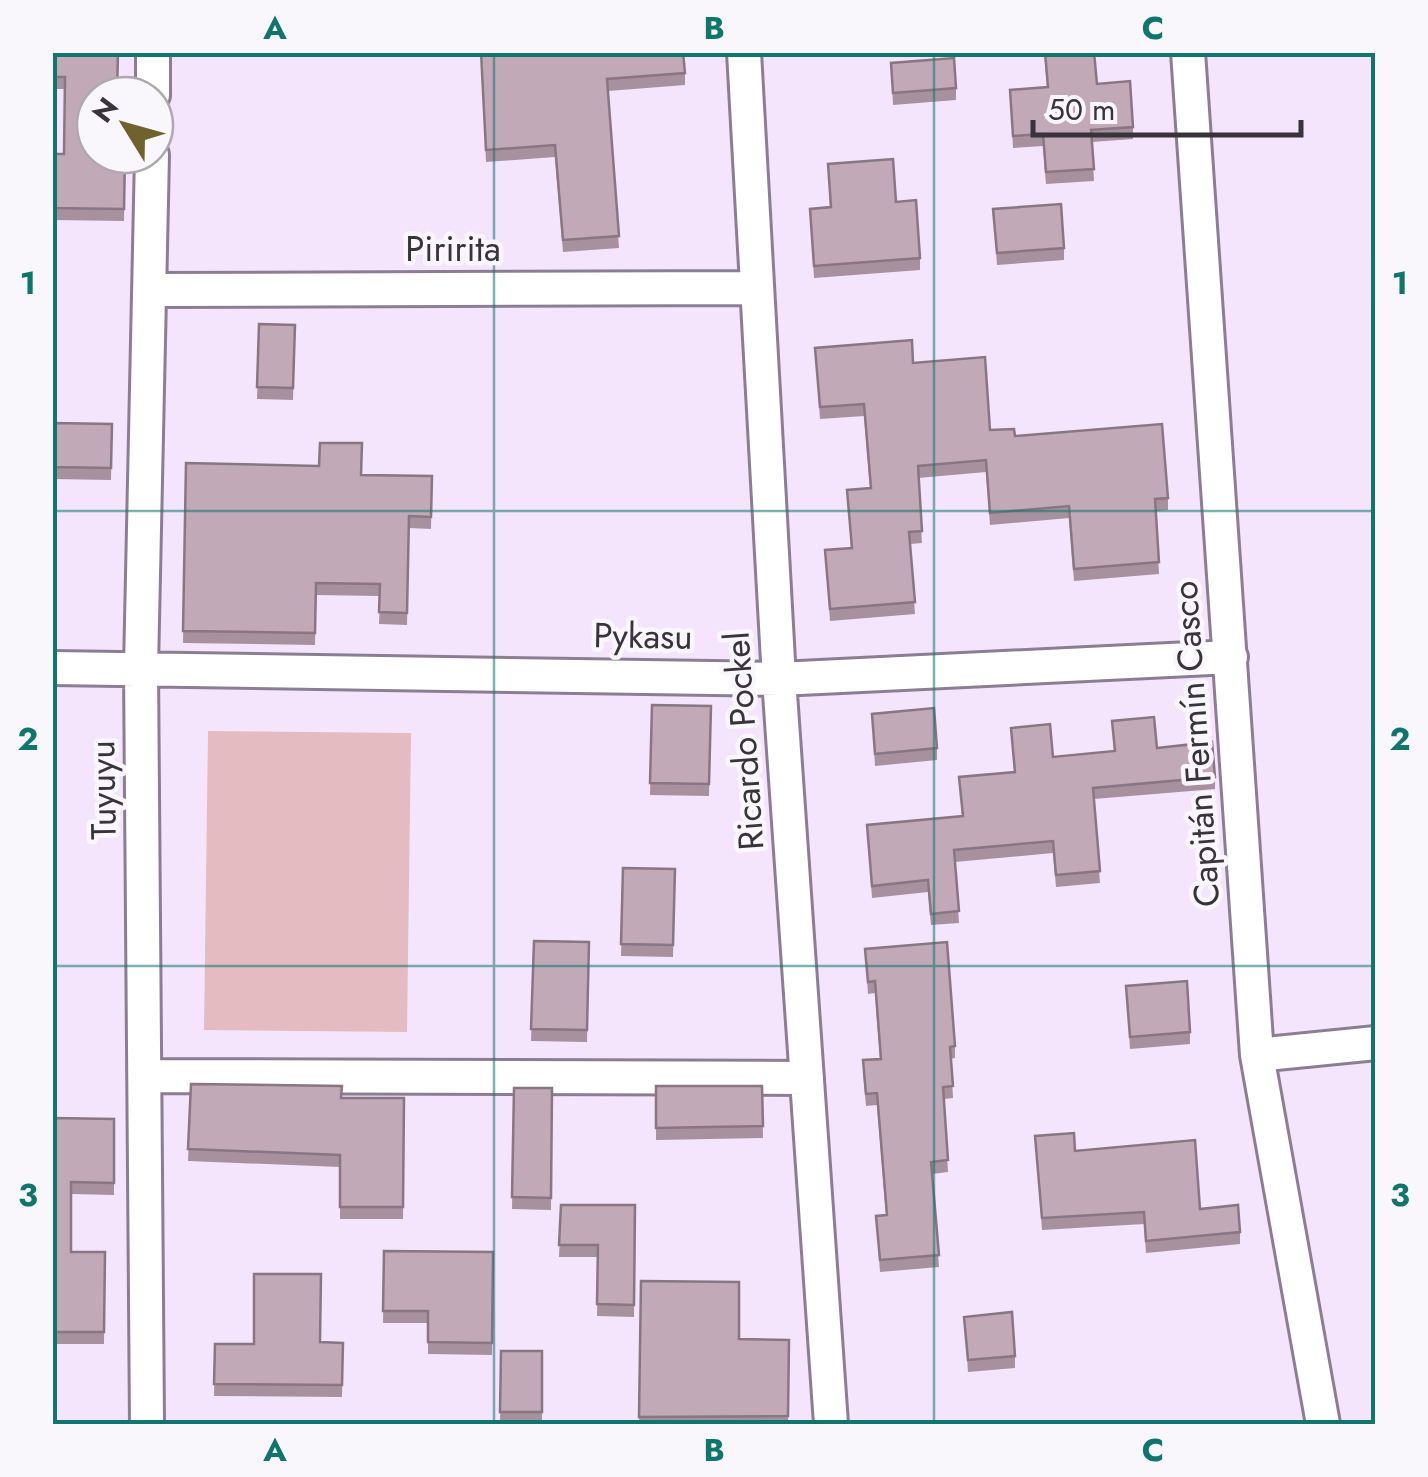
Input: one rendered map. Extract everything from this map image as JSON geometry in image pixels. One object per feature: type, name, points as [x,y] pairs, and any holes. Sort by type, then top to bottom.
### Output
[{"type":"street","name":"Ricardo Pockel","points":[[744,52],[779,679],[831,1424]]},
{"type":"street","name":"Capitán Fermín Casco","points":[[1188,52],[1258,1055],[1323,1424]]},
{"type":"street","name":"Tuyuyu","points":[[147,1424],[147,1076],[140,668],[152,175]]},
{"type":"street","name":"Piririta","points":[[151,290],[756,288]]},
{"type":"street","name":"Pykasu","points":[[52,668],[779,679],[1230,657]]},
{"type":"street","points":[[1258,1055],[1376,1044]]},
{"type":"street","points":[[147,1076],[807,1078]]},
{"type":"shaded area","points":[[208,731],[411,733],[407,1032],[204,1030]]},
{"type":"building","points":[[52,52],[118,52],[117,75],[75,75],[75,175],[125,175],[124,209],[52,208],[52,154],[64,154],[65,77],[52,77]]},
{"type":"building","points":[[481,52],[683,52],[685,73],[607,79],[619,236],[563,240],[555,145],[486,150]]},
{"type":"building","points":[[1045,52],[1094,52],[1097,84],[1130,81],[1133,127],[1091,130],[1094,169],[1046,172],[1043,134],[1013,136],[1010,90],[1048,87]]},
{"type":"building","points":[[954,58],[956,88],[893,93],[891,63]]},
{"type":"building","points":[[893,159],[896,202],[916,200],[920,258],[814,266],[810,209],[831,207],[828,164]]},
{"type":"building","points":[[1061,204],[1064,248],[997,253],[993,209]]},
{"type":"building","points":[[259,324],[295,325],[293,388],[257,387]]},
{"type":"building","points":[[912,340],[913,363],[985,357],[990,430],[1014,429],[1015,436],[1162,424],[1168,498],[1155,499],[1159,562],[1074,569],[1069,506],[990,513],[986,460],[918,466],[922,531],[909,532],[915,602],[830,609],[825,550],[852,548],[847,490],[871,488],[864,404],[820,407],[815,348]]},
{"type":"building","points":[[52,423],[112,424],[111,468],[52,467]]},
{"type":"building","points":[[320,443],[362,443],[361,475],[432,476],[431,517],[409,516],[407,613],[379,612],[380,584],[316,583],[315,633],[183,631],[186,463],[319,466]]},
{"type":"building","points":[[652,705],[711,706],[709,784],[650,783]]},
{"type":"building","points":[[934,708],[937,748],[875,754],[872,714]]},
{"type":"building","points":[[1154,717],[1157,748],[1212,742],[1215,777],[1093,788],[1100,871],[1056,875],[1053,841],[954,850],[959,911],[931,914],[928,880],[872,886],[867,825],[963,816],[959,777],[1015,772],[1011,728],[1050,724],[1053,757],[1115,751],[1112,721]]},
{"type":"building","points":[[623,868],[675,869],[673,945],[621,944]]},
{"type":"building","points":[[534,941],[589,942],[587,1030],[531,1029]]},
{"type":"building","points":[[947,942],[955,1046],[950,1047],[953,1086],[943,1087],[948,1160],[931,1162],[939,1255],[880,1260],[876,1216],[887,1215],[877,1093],[866,1094],[863,1060],[881,1059],[875,981],[868,982],[865,949]]},
{"type":"building","points":[[1187,981],[1190,1032],[1130,1037],[1126,986]]},
{"type":"building","points":[[191,1084],[342,1086],[341,1098],[404,1098],[403,1207],[340,1207],[340,1155],[188,1149]]},
{"type":"building","points":[[656,1086],[762,1086],[763,1126],[656,1128]]},
{"type":"building","points":[[514,1088],[552,1088],[551,1198],[512,1197]]},
{"type":"building","points":[[52,1118],[114,1119],[114,1183],[71,1182],[71,1252],[105,1252],[104,1332],[52,1332]]},
{"type":"building","points":[[1074,1133],[1075,1151],[1195,1140],[1200,1209],[1238,1205],[1240,1232],[1146,1241],[1144,1212],[1042,1218],[1035,1136]]},
{"type":"building","points":[[561,1205],[635,1205],[634,1305],[597,1304],[598,1245],[559,1245]]},
{"type":"building","points":[[384,1251],[493,1252],[492,1343],[428,1342],[428,1311],[383,1311]]},
{"type":"building","points":[[254,1274],[321,1274],[320,1342],[343,1343],[342,1385],[214,1384],[215,1344],[254,1344]]},
{"type":"building","points":[[641,1281],[739,1282],[739,1339],[789,1340],[788,1416],[639,1417]]},
{"type":"building","points":[[1012,1312],[1015,1356],[968,1360],[964,1317]]},
{"type":"building","points":[[501,1351],[542,1351],[542,1412],[500,1412]]}]
